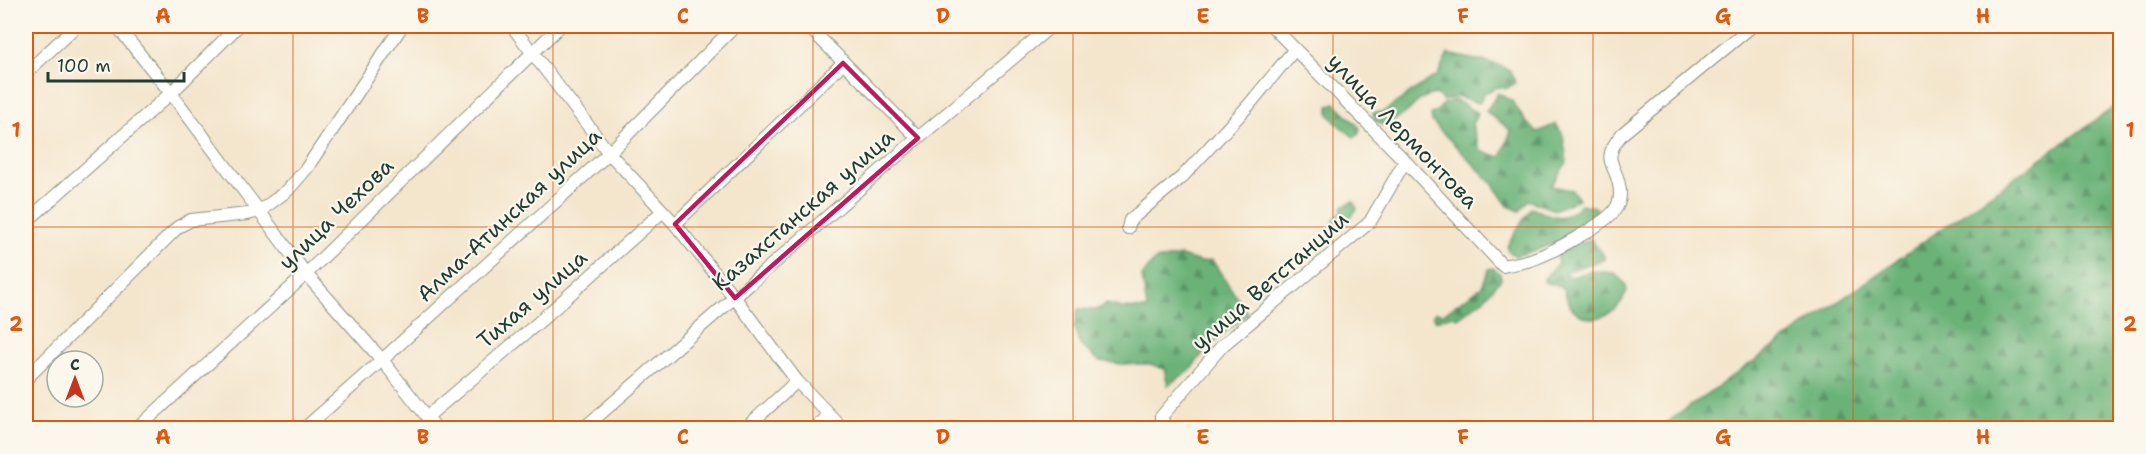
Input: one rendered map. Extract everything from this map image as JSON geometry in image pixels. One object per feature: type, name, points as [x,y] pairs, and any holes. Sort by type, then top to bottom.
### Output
[{"type":"street","points":[[26,73],[76,26]]},
{"type":"street","points":[[117,26],[171,93],[306,274],[382,360],[436,429]]},
{"type":"street","points":[[26,222],[171,93],[238,26]]},
{"type":"street","points":[[26,379],[178,227],[191,220],[260,211],[288,190],[306,168],[402,26]]},
{"type":"street","points":[[512,26],[609,153],[675,224],[735,298],[797,381],[842,429]]},
{"type":"street","name":"улица Чехова","points":[[138,429],[306,274],[560,26]]},
{"type":"street","name":"Алма-Атинская улица","points":[[304,429],[609,153],[735,26]]},
{"type":"street","points":[[808,26],[918,138]]},
{"type":"street","name":"Казахстанская улица","points":[[584,429],[918,138],[1051,26]]},
{"type":"street","name":"улица Лермонтова","points":[[1272,26],[1405,161],[1503,266],[1532,260],[1594,228],[1613,212],[1620,194],[1610,158],[1611,147],[1622,134],[1752,26]]},
{"type":"street","points":[[1128,228],[1130,220],[1182,177],[1248,106],[1295,49]]},
{"type":"street","points":[[675,224],[843,63]]},
{"type":"street","name":"улица Ветстанции","points":[[1166,429],[1161,417],[1222,346],[1370,222],[1405,161]]},
{"type":"street","name":"Тихая улица","points":[[428,417],[663,211]]},
{"type":"street","points":[[746,429],[797,381]]},
{"type":"street","points":[[816,429],[828,416]]},
{"type":"highlighted area","points":[[843,63],[918,138],[735,298],[675,224]]},
{"type":"green space","points":[[1448,54],[1496,64],[1511,71],[1515,83],[1508,88],[1498,87],[1484,93],[1479,103],[1456,97],[1443,101],[1436,94],[1431,95],[1384,126],[1375,121],[1373,113],[1383,112],[1437,76]]},
{"type":"green space","points":[[1498,93],[1512,101],[1526,122],[1538,132],[1556,124],[1563,135],[1567,162],[1551,186],[1572,190],[1579,199],[1554,210],[1528,200],[1520,211],[1508,206],[1491,182],[1432,122],[1431,114],[1443,104],[1455,100],[1478,113],[1472,124],[1480,151],[1501,157],[1511,131],[1486,111]]},
{"type":"green space","points":[[1335,103],[1360,128],[1359,134],[1354,137],[1337,124],[1329,114],[1329,106]]},
{"type":"green space","points":[[2120,103],[2120,428],[1659,428]]},
{"type":"green space","points":[[1353,201],[1357,209],[1342,228],[1336,228],[1333,225],[1334,219],[1342,212],[1342,207]]},
{"type":"green space","points":[[1581,204],[1595,207],[1600,213],[1571,234],[1549,245],[1515,256],[1508,251],[1507,246],[1531,208],[1552,216],[1562,216]]},
{"type":"green space","points":[[1591,239],[1605,259],[1565,274],[1571,277],[1592,271],[1615,273],[1625,284],[1627,290],[1618,306],[1604,316],[1595,318],[1579,314],[1570,305],[1564,289],[1543,280],[1558,263],[1558,253]]},
{"type":"green space","points":[[1181,256],[1201,262],[1212,260],[1248,314],[1210,345],[1189,371],[1168,385],[1164,369],[1150,364],[1099,361],[1080,345],[1074,328],[1078,309],[1096,310],[1107,304],[1123,308],[1147,309],[1142,276],[1155,260]]},
{"type":"green space","points":[[1493,268],[1500,274],[1501,279],[1484,299],[1458,318],[1453,316],[1435,320],[1433,315],[1435,312],[1443,314],[1482,286],[1489,269]]}]
